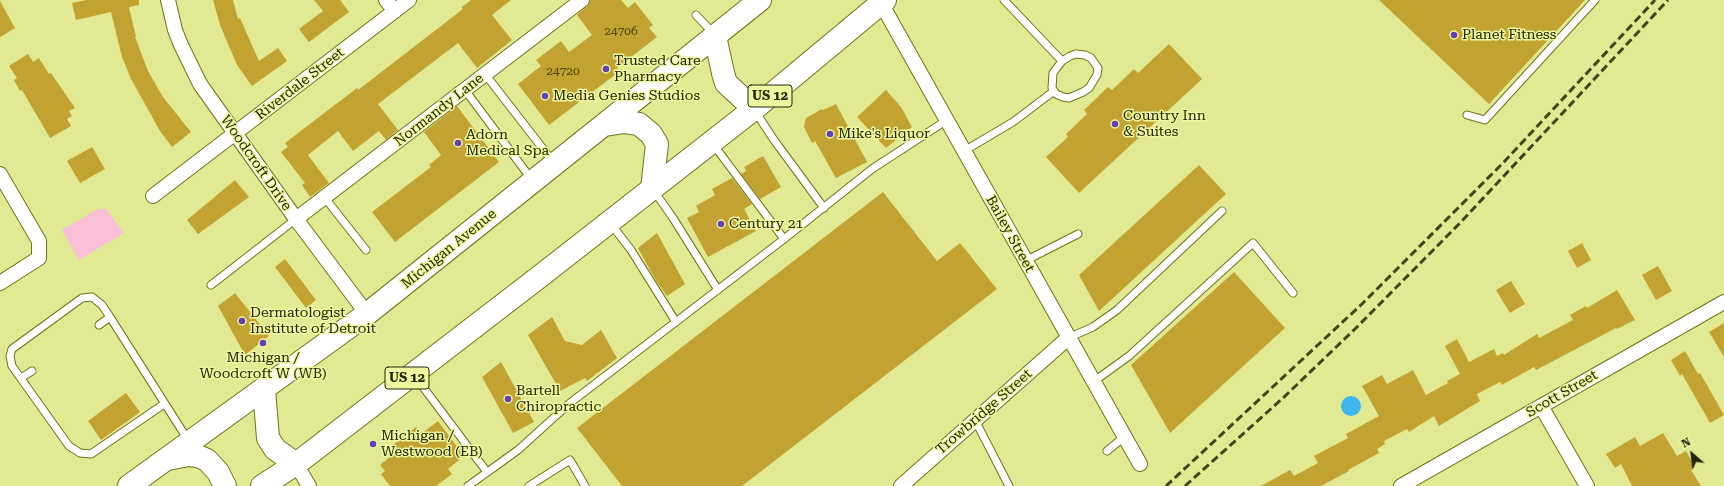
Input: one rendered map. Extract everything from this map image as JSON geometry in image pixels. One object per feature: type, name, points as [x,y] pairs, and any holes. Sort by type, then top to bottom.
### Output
[{"type":"main road","name":"Michigan Avenue","points":[[129,486],[367,314],[760,0]]},
{"type":"main road","name":"US 12","points":[[262,486],[296,464],[610,222],[754,109],[883,2]]},
{"type":"main road","points":[[716,36],[726,83],[754,109]]},
{"type":"main road","points":[[605,125],[624,122],[638,124],[651,134],[657,144],[652,189]]},
{"type":"main road","points":[[264,389],[268,438],[276,450],[296,464]]},
{"type":"main road","points":[[166,459],[188,455],[202,458],[218,472],[225,486]]},
{"type":"street","name":"Woodcroft Drive","points":[[168,0],[175,30],[200,84],[296,219],[367,314]]},
{"type":"street","points":[[386,0],[394,12]]},
{"type":"street","name":"Riverdale Street","points":[[153,196],[409,0]]},
{"type":"street","name":"Normandy Lane","points":[[296,219],[582,0]]},
{"type":"street","name":"Bailey Street","points":[[883,2],[1025,261],[1140,464]]},
{"type":"street","points":[[0,174],[39,241],[40,258],[0,282]]},
{"type":"street","name":"Scott Street","points":[[1401,486],[1724,302]]},
{"type":"street","name":"Trowbridge Street","points":[[901,486],[1068,338]]},
{"type":"street","points":[[1541,406],[1587,486]]},
{"type":"street","points":[[296,464],[309,486]]},
{"type":"lane","points":[[1004,0],[1062,62]]},
{"type":"lane","points":[[1467,115],[1485,120],[1595,0]]},
{"type":"lane","points":[[696,14],[716,36]]},
{"type":"lane","points":[[1076,54],[1085,55],[1095,62],[1098,68],[1097,75],[1089,88],[1076,96],[1063,97],[1056,94],[1054,91],[1052,82],[1053,73],[1062,62],[1070,56],[1076,54]]},
{"type":"lane","points":[[485,74],[555,165]]},
{"type":"lane","points":[[465,90],[533,182]]},
{"type":"lane","points":[[964,151],[1013,122],[1054,91]]},
{"type":"lane","points":[[754,109],[774,140],[824,208]]},
{"type":"lane","points":[[468,486],[518,450],[570,403],[784,239],[872,169],[947,120]]},
{"type":"lane","points":[[712,142],[784,239]]},
{"type":"lane","points":[[652,189],[674,218],[718,290]]},
{"type":"lane","points":[[325,198],[366,250]]},
{"type":"lane","points":[[1068,338],[1093,327],[1117,310],[1222,211]]},
{"type":"lane","points":[[211,286],[296,219]]},
{"type":"lane","points":[[610,222],[631,250],[676,322]]},
{"type":"lane","points":[[1025,261],[1078,234]]},
{"type":"lane","points":[[1093,382],[1129,356],[1253,244],[1293,293]]},
{"type":"lane","points":[[164,404],[91,454],[80,453],[69,446],[12,366],[10,356],[12,349],[82,298],[92,297],[102,305],[189,442]]},
{"type":"lane","points":[[99,324],[110,317]]},
{"type":"lane","points":[[21,378],[32,371]]},
{"type":"lane","points":[[413,373],[487,472]]},
{"type":"lane","points":[[975,420],[1010,486]]},
{"type":"lane","points":[[1107,451],[1124,437]]},
{"type":"lane","points":[[529,486],[570,460],[585,486]]},
{"type":"shaded area","points":[[98,209],[106,209],[124,233],[79,260],[62,230]]},
{"type":"water","points":[[1351,396],[1358,399],[1361,406],[1358,413],[1351,416],[1344,413],[1341,406],[1344,399]]},
{"type":"building","points":[[86,0],[139,0],[139,5],[129,7],[135,37],[148,71],[163,97],[191,132],[172,147],[160,131],[131,79],[122,57],[111,12],[76,20],[72,3]]},
{"type":"building","points":[[213,0],[233,0],[238,19],[240,18],[259,61],[278,48],[287,61],[252,86],[237,65],[220,25]]},
{"type":"building","points":[[314,0],[340,0],[349,12],[309,42],[299,29],[323,11]]},
{"type":"building","points":[[471,0],[511,0],[492,15],[512,40],[477,68],[458,43],[378,104],[398,130],[386,140],[379,131],[353,151],[338,131],[308,155],[329,183],[310,197],[302,185],[305,183],[281,152],[288,147],[285,143],[357,88],[358,90],[463,9],[462,7]]},
{"type":"building","points":[[590,0],[621,0],[628,8],[635,2],[653,25],[649,28],[657,37],[617,68],[620,71],[549,125],[518,84],[541,66],[536,60],[561,41],[569,52],[592,35],[577,15],[587,6]]},
{"type":"building","points":[[1379,0],[1585,0],[1489,104]]},
{"type":"building","points":[[0,1],[15,28],[0,37]]},
{"type":"building","name":"Country Inn & Suites","points":[[1169,44],[1202,79],[1079,193],[1046,157],[1068,137],[1066,134],[1087,114],[1084,110],[1108,87],[1112,90],[1134,69],[1138,73]]},
{"type":"building","points":[[28,54],[33,62],[39,58],[49,74],[51,73],[75,108],[69,111],[72,116],[67,119],[71,126],[50,138],[22,90],[20,91],[14,80],[17,78],[9,66]]},
{"type":"building","points":[[886,90],[901,107],[912,127],[886,148],[857,117]]},
{"type":"building","name":"Mike's Liquor","points":[[836,104],[867,162],[836,178],[815,141],[812,143],[804,127],[806,118],[822,109],[823,110]]},
{"type":"building","points":[[457,106],[499,162],[395,242],[372,212],[431,167],[429,165],[441,155],[424,132]]},
{"type":"building","points":[[92,147],[105,169],[80,183],[67,161]]},
{"type":"building","points":[[763,156],[781,187],[760,199],[741,174],[746,171],[744,167]]},
{"type":"building","points":[[1199,165],[1226,194],[1099,311],[1079,275]]},
{"type":"building","name":"Century 21","points":[[732,178],[752,204],[744,209],[756,231],[708,257],[687,218],[699,212],[696,206],[715,195],[712,189]]},
{"type":"building","points":[[235,180],[249,197],[198,234],[187,220]]},
{"type":"building","points":[[883,192],[937,261],[960,243],[997,289],[742,486],[622,486],[577,428]]},
{"type":"building","points":[[657,233],[685,284],[667,296],[655,279],[638,248]]},
{"type":"building","points":[[1582,243],[1591,260],[1577,268],[1568,251]]},
{"type":"building","points":[[285,259],[316,300],[306,308],[275,267]]},
{"type":"building","points":[[1658,266],[1672,291],[1656,300],[1642,275]]},
{"type":"building","points":[[1234,272],[1285,328],[1170,433],[1131,365]]},
{"type":"building","points":[[1511,281],[1525,304],[1510,313],[1496,290]]},
{"type":"building","points":[[1617,290],[1635,320],[1617,329],[1616,328],[1536,370],[1534,367],[1502,385],[1500,382],[1477,394],[1480,401],[1439,426],[1434,416],[1409,432],[1407,429],[1384,441],[1385,444],[1377,449],[1379,453],[1321,486],[1261,486],[1290,470],[1294,476],[1318,463],[1314,456],[1348,438],[1346,434],[1379,416],[1362,386],[1382,375],[1387,384],[1413,370],[1426,395],[1448,383],[1447,381],[1460,374],[1445,346],[1457,339],[1469,362],[1494,349],[1497,356],[1503,353],[1504,355],[1537,334],[1539,338],[1573,320],[1570,315],[1586,306],[1587,308]]},
{"type":"building","name":"Dermatologist Institute of Detroit","points":[[235,293],[269,336],[245,355],[218,306]]},
{"type":"building","points":[[552,317],[565,341],[582,345],[601,330],[617,358],[587,381],[585,378],[560,391],[528,335]]},
{"type":"building","points":[[1724,323],[1724,357],[1709,332]]},
{"type":"building","points":[[1685,351],[1698,374],[1700,373],[1724,415],[1710,423],[1682,374],[1680,376],[1671,360]]},
{"type":"building","name":"Bartell Chiropractic","points":[[501,362],[534,422],[513,433],[482,377]]},
{"type":"building","points":[[126,393],[140,412],[101,440],[88,421]]},
{"type":"building","points":[[438,421],[464,456],[448,469],[452,474],[436,486],[390,486],[381,474],[385,471],[380,465],[390,457],[385,451],[416,427],[421,434]]},
{"type":"building","points":[[1663,433],[1677,456],[1686,451],[1695,467],[1691,470],[1701,486],[1632,486],[1621,464],[1615,468],[1606,454],[1635,437],[1640,446]]},
{"type":"railway","points":[[1166,486],[1362,304],[1503,163],[1655,0]]},
{"type":"railway","points":[[1185,486],[1283,398],[1356,328],[1460,223],[1668,0]]},
{"type":"place","name":"Planet Fitness","points":[[1454,35]]},
{"type":"place","name":"Trusted Care Pharmacy","points":[[606,69]]},
{"type":"place","name":"Media Genies Studios","points":[[545,96]]},
{"type":"place","name":"Country Inn & Suites","points":[[1115,124]]},
{"type":"place","name":"Mike's Liquor","points":[[830,134]]},
{"type":"place","name":"Adorn Medical Spa","points":[[458,143]]},
{"type":"place","name":"Century 21","points":[[721,224]]},
{"type":"place","name":"Dermatologist Institute of Detroit","points":[[242,321]]},
{"type":"place","name":"Michigan / Woodcroft W (WB)","points":[[263,343]]},
{"type":"place","name":"Bartell Chiropractic","points":[[508,399]]},
{"type":"place","name":"Michigan / Westwood (EB)","points":[[373,444]]}]
